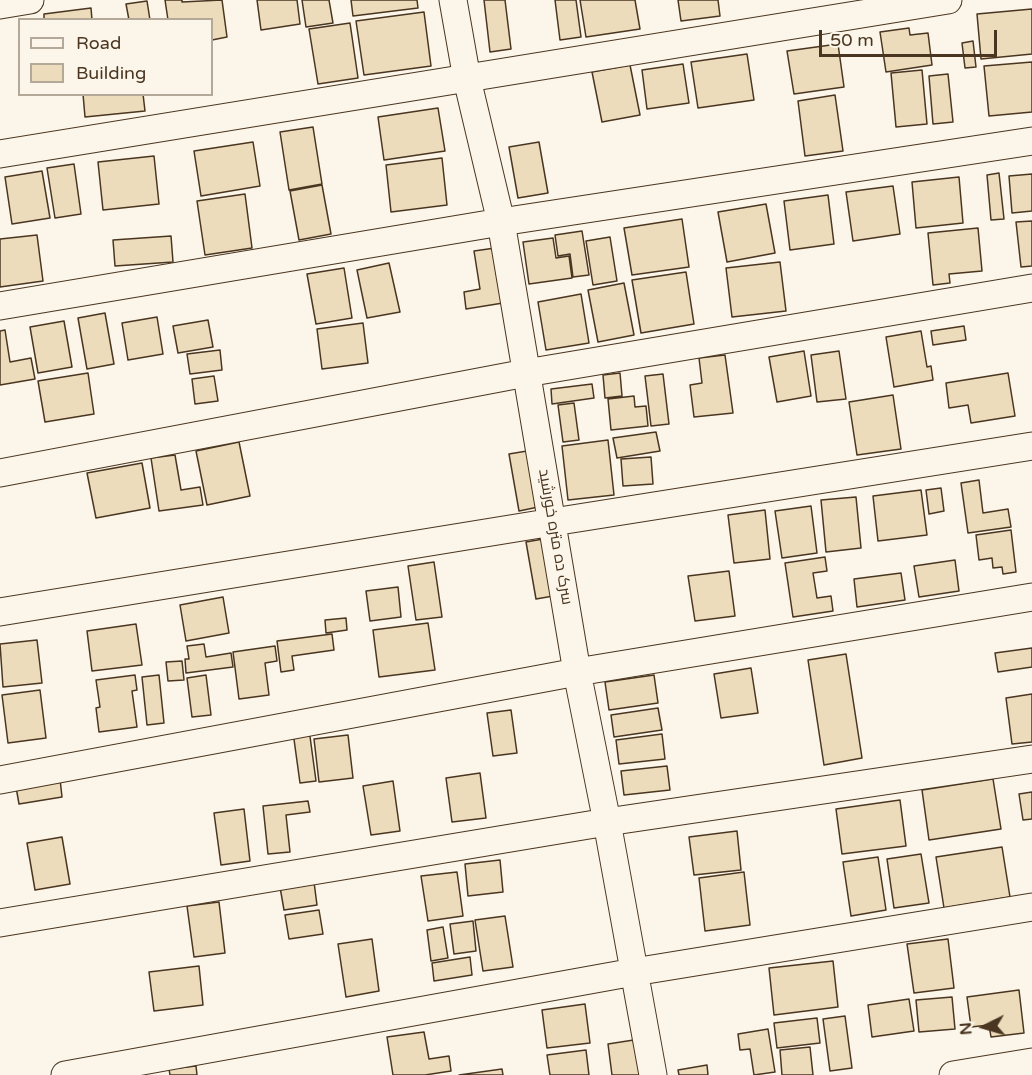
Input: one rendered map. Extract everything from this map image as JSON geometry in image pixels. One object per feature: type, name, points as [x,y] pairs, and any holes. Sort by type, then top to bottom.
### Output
[{"type":"street","points":[[0,5],[30,0]]},
{"type":"street","name":"سرک ده متره خورشید","points":[[453,0],[467,79],[501,222],[577,672],[653,1075]]},
{"type":"street","points":[[0,154],[948,0]]},
{"type":"street","points":[[0,306],[501,222],[1032,141]]},
{"type":"street","points":[[0,473],[526,373],[1032,288]]},
{"type":"street","points":[[0,612],[1032,447]]},
{"type":"street","points":[[0,780],[577,672],[1032,597]]},
{"type":"street","points":[[0,923],[607,822],[1032,759]]},
{"type":"street","points":[[65,1075],[634,972],[1032,908]]},
{"type":"street","points":[[953,1075],[1032,1062]]},
{"type":"building","points":[[165,0],[182,0],[182,2],[222,0],[227,37],[213,40],[213,18],[168,18]]},
{"type":"building","points":[[257,0],[297,0],[300,24],[261,30]]},
{"type":"building","points":[[302,0],[329,0],[333,23],[306,27]]},
{"type":"building","points":[[351,0],[417,0],[418,8],[353,16]]},
{"type":"building","points":[[484,0],[505,0],[511,49],[490,52]]},
{"type":"building","points":[[555,0],[576,0],[581,37],[560,40]]},
{"type":"building","points":[[580,0],[635,0],[640,29],[586,37]]},
{"type":"building","points":[[678,0],[718,0],[720,16],[681,21]]},
{"type":"building","points":[[147,1],[150,18],[129,18],[126,4]]},
{"type":"building","points":[[91,8],[92,18],[44,18],[44,14]]},
{"type":"building","points":[[1032,9],[1032,54],[981,59],[977,14]]},
{"type":"building","points":[[424,12],[431,66],[364,75],[356,21]]},
{"type":"building","points":[[350,23],[358,78],[318,84],[309,29]]},
{"type":"building","points":[[909,28],[910,35],[928,33],[932,65],[886,72],[880,32]]},
{"type":"building","points":[[973,41],[976,67],[965,68],[962,43]]},
{"type":"building","points":[[838,44],[844,87],[794,94],[787,51]]},
{"type":"building","points":[[747,54],[754,100],[698,108],[691,62]]},
{"type":"building","points":[[1032,62],[1032,112],[989,116],[984,66]]},
{"type":"building","points":[[683,64],[689,103],[647,109],[642,70]]},
{"type":"building","points":[[630,65],[640,115],[602,122],[592,72]]},
{"type":"building","points":[[922,70],[927,124],[896,127],[891,73]]},
{"type":"building","points":[[948,74],[953,122],[933,124],[929,76]]},
{"type":"building","points":[[835,95],[843,151],[805,156],[798,101]]},
{"type":"building","points":[[83,96],[143,96],[145,111],[85,117]]},
{"type":"building","points":[[438,108],[445,151],[384,160],[378,117]]},
{"type":"building","points":[[313,127],[322,184],[289,190],[280,132]]},
{"type":"building","points":[[253,142],[260,186],[201,196],[194,151]]},
{"type":"building","points":[[539,142],[548,193],[518,198],[509,147]]},
{"type":"building","points":[[154,156],[159,204],[103,210],[98,162]]},
{"type":"building","points":[[442,158],[447,205],[391,212],[386,165]]},
{"type":"building","points":[[74,164],[81,214],[55,218],[47,168]]},
{"type":"building","points":[[42,171],[50,218],[12,224],[5,177]]},
{"type":"building","points":[[999,173],[1004,219],[991,220],[987,175]]},
{"type":"building","points":[[1032,174],[1032,211],[1012,213],[1009,176]]},
{"type":"building","points":[[959,177],[963,223],[916,228],[912,182]]},
{"type":"building","points":[[322,185],[331,234],[299,240],[290,191]]},
{"type":"building","points":[[893,186],[900,234],[853,241],[846,192]]},
{"type":"building","points":[[245,194],[252,248],[205,255],[197,201]]},
{"type":"building","points":[[828,195],[834,244],[790,250],[784,201]]},
{"type":"building","points":[[766,204],[775,253],[727,262],[718,212]]},
{"type":"building","points":[[682,219],[689,267],[632,275],[624,228]]},
{"type":"building","points":[[1032,221],[1032,266],[1021,267],[1016,222]]},
{"type":"building","points":[[978,228],[982,271],[949,274],[950,283],[933,285],[928,233]]},
{"type":"building","points":[[582,231],[589,275],[573,277],[570,254],[558,256],[555,235]]},
{"type":"building","points":[[37,235],[43,281],[0,287],[0,239]]},
{"type":"building","points":[[171,236],[173,262],[115,266],[113,240]]},
{"type":"building","points":[[610,237],[617,281],[593,285],[586,241]]},
{"type":"building","points":[[553,238],[556,258],[569,256],[572,278],[529,284],[523,242]]},
{"type":"building","points":[[495,248],[503,303],[466,309],[464,292],[480,289],[474,251]]},
{"type":"building","points":[[780,262],[786,311],[732,317],[726,268]]},
{"type":"building","points":[[389,263],[400,312],[367,318],[357,270]]},
{"type":"building","points":[[344,268],[352,318],[316,324],[307,274]]},
{"type":"building","points":[[686,272],[694,324],[641,333],[632,280]]},
{"type":"building","points":[[624,283],[634,335],[598,342],[588,290]]},
{"type":"building","points":[[581,294],[589,343],[546,350],[538,302]]},
{"type":"building","points":[[105,313],[114,364],[87,369],[78,318]]},
{"type":"building","points":[[157,317],[163,354],[128,360],[122,323]]},
{"type":"building","points":[[208,320],[213,347],[178,353],[173,326]]},
{"type":"building","points":[[64,321],[72,367],[38,373],[30,327]]},
{"type":"building","points":[[363,323],[368,363],[322,369],[317,329]]},
{"type":"building","points":[[964,326],[966,340],[933,345],[931,331]]},
{"type":"building","points":[[5,330],[10,362],[31,358],[35,379],[0,385],[0,331]]},
{"type":"building","points":[[921,331],[927,367],[931,366],[933,380],[894,387],[886,337]]},
{"type":"building","points":[[220,350],[222,370],[190,374],[187,354]]},
{"type":"building","points":[[804,351],[811,396],[777,402],[769,357]]},
{"type":"building","points":[[839,351],[846,399],[817,402],[811,355]]},
{"type":"building","points":[[725,355],[733,413],[694,417],[690,385],[702,383],[699,358]]},
{"type":"building","points":[[88,373],[94,414],[45,422],[38,381]]},
{"type":"building","points":[[620,373],[622,396],[605,398],[603,375]]},
{"type":"building","points":[[1008,373],[1015,416],[971,423],[968,405],[949,408],[946,383]]},
{"type":"building","points":[[663,374],[669,424],[651,426],[645,376]]},
{"type":"building","points":[[214,376],[218,401],[195,404],[192,379]]},
{"type":"building","points":[[592,384],[594,398],[552,404],[551,389]]},
{"type":"building","points":[[893,395],[901,449],[857,455],[849,402]]},
{"type":"building","points":[[634,396],[635,407],[646,406],[648,426],[611,430],[608,399]]},
{"type":"building","points":[[574,403],[579,440],[563,442],[558,405]]},
{"type":"building","points":[[656,432],[660,451],[617,458],[613,438]]},
{"type":"building","points":[[608,440],[614,495],[568,500],[562,446]]},
{"type":"building","points":[[239,442],[250,496],[207,505],[196,451]]},
{"type":"building","points":[[533,450],[543,506],[519,511],[509,454]]},
{"type":"building","points":[[175,455],[181,490],[200,487],[203,505],[159,511],[151,458]]},
{"type":"building","points":[[651,457],[653,484],[623,486],[621,459]]},
{"type":"building","points":[[142,463],[150,508],[96,518],[87,473]]},
{"type":"building","points":[[979,480],[983,513],[1008,509],[1011,527],[968,533],[961,483]]},
{"type":"building","points":[[941,488],[944,511],[929,514],[926,490]]},
{"type":"building","points":[[921,490],[927,535],[878,541],[873,496]]},
{"type":"building","points":[[856,497],[861,548],[826,552],[821,500]]},
{"type":"building","points":[[811,506],[817,553],[782,558],[775,511]]},
{"type":"building","points":[[765,510],[770,559],[734,563],[728,515]]},
{"type":"building","points":[[1011,530],[1016,572],[1003,574],[1002,567],[993,568],[992,558],[979,560],[976,535]]},
{"type":"building","points":[[549,538],[559,595],[536,599],[526,542]]},
{"type":"building","points":[[825,557],[827,571],[813,573],[817,598],[831,596],[833,611],[793,617],[785,563]]},
{"type":"building","points":[[955,560],[959,591],[919,597],[914,566]]},
{"type":"building","points":[[434,562],[442,617],[416,620],[408,566]]},
{"type":"building","points":[[729,571],[735,616],[695,621],[688,576]]},
{"type":"building","points":[[901,573],[905,600],[857,607],[854,579]]},
{"type":"building","points":[[398,587],[401,617],[370,621],[366,591]]},
{"type":"building","points":[[223,597],[229,633],[186,641],[180,605]]},
{"type":"building","points":[[346,618],[347,630],[326,633],[325,620]]},
{"type":"building","points":[[428,623],[435,670],[379,677],[373,630]]},
{"type":"building","points":[[136,624],[142,665],[92,671],[87,631]]},
{"type":"building","points":[[332,634],[334,650],[292,656],[294,670],[281,672],[277,641]]},
{"type":"building","points":[[37,640],[42,683],[3,687],[0,644]]},
{"type":"building","points":[[204,644],[206,657],[231,653],[233,667],[186,673],[185,659],[189,659],[187,646]]},
{"type":"building","points":[[275,646],[277,661],[265,663],[269,695],[239,699],[233,652]]},
{"type":"building","points":[[1032,648],[1032,667],[998,672],[995,653]]},
{"type":"building","points":[[846,654],[862,758],[824,765],[808,660]]},
{"type":"building","points":[[182,661],[184,680],[168,681],[166,662]]},
{"type":"building","points":[[751,668],[758,713],[721,718],[714,674]]},
{"type":"building","points":[[135,675],[137,690],[132,691],[137,727],[99,732],[96,708],[100,707],[96,680]]},
{"type":"building","points":[[159,675],[164,723],[147,725],[142,677]]},
{"type":"building","points":[[206,675],[211,715],[192,717],[187,678]]},
{"type":"building","points":[[654,675],[658,703],[609,710],[605,682]]},
{"type":"building","points":[[40,690],[46,738],[8,743],[2,695]]},
{"type":"building","points":[[1032,694],[1032,742],[1012,744],[1006,698]]},
{"type":"building","points":[[658,708],[662,730],[614,737],[611,715]]},
{"type":"building","points":[[511,710],[517,753],[493,756],[487,713]]},
{"type":"building","points":[[309,729],[316,781],[300,783],[293,732]]},
{"type":"building","points":[[662,734],[665,759],[619,764],[616,740]]},
{"type":"building","points":[[348,735],[353,778],[319,782],[314,739]]},
{"type":"building","points":[[667,766],[670,790],[624,795],[621,771]]},
{"type":"building","points":[[480,773],[486,818],[452,822],[446,778]]},
{"type":"building","points":[[60,779],[62,797],[19,804],[16,787]]},
{"type":"building","points":[[993,779],[1001,829],[929,840],[922,790]]},
{"type":"building","points":[[393,781],[400,831],[371,835],[363,786]]},
{"type":"building","points":[[1032,792],[1032,819],[1023,820],[1019,794]]},
{"type":"building","points":[[900,800],[906,846],[842,854],[836,809]]},
{"type":"building","points":[[308,801],[310,812],[286,815],[290,852],[268,854],[263,806]]},
{"type":"building","points":[[244,809],[250,861],[221,865],[214,813]]},
{"type":"building","points":[[737,831],[741,870],[694,875],[689,837]]},
{"type":"building","points":[[62,837],[70,884],[35,890],[27,843]]},
{"type":"building","points":[[1002,847],[1010,897],[944,908],[936,857]]},
{"type":"building","points":[[921,854],[929,903],[894,908],[887,859]]},
{"type":"building","points":[[878,857],[886,910],[851,916],[843,862]]},
{"type":"building","points":[[500,860],[503,892],[468,896],[465,864]]},
{"type":"building","points":[[457,872],[463,916],[428,921],[421,876]]},
{"type":"building","points":[[744,872],[750,925],[705,931],[699,878]]},
{"type":"building","points":[[314,882],[317,905],[284,910],[280,887]]},
{"type":"building","points":[[219,902],[225,953],[194,957],[187,906]]},
{"type":"building","points":[[319,910],[323,934],[289,939],[285,915]]},
{"type":"building","points":[[505,916],[513,967],[483,971],[475,920]]},
{"type":"building","points":[[473,921],[476,951],[454,954],[450,924]]},
{"type":"building","points":[[443,927],[448,958],[431,961],[427,930]]},
{"type":"building","points":[[372,939],[379,991],[346,997],[338,944]]},
{"type":"building","points":[[948,939],[954,988],[914,993],[907,944]]},
{"type":"building","points":[[470,957],[472,975],[434,981],[432,963]]},
{"type":"building","points":[[833,961],[838,1007],[774,1015],[769,968]]},
{"type":"building","points":[[199,966],[203,1005],[154,1011],[149,972]]},
{"type":"building","points":[[1019,990],[1024,1033],[991,1037],[989,1025],[971,1027],[967,997]]},
{"type":"building","points":[[952,997],[955,1029],[919,1032],[916,1000]]},
{"type":"building","points":[[909,999],[914,1031],[872,1037],[868,1005]]},
{"type":"building","points":[[585,1004],[590,1043],[547,1048],[542,1010]]},
{"type":"building","points":[[845,1016],[852,1068],[830,1071],[823,1019]]},
{"type":"building","points":[[817,1018],[820,1043],[777,1048],[774,1023]]},
{"type":"building","points":[[768,1029],[775,1072],[754,1075],[750,1049],[740,1050],[738,1034]]},
{"type":"building","points":[[424,1032],[429,1059],[449,1056],[451,1071],[425,1075],[393,1075],[387,1037]]},
{"type":"building","points":[[640,1039],[646,1075],[612,1075],[608,1044]]},
{"type":"building","points":[[810,1047],[813,1075],[782,1075],[780,1050]]},
{"type":"building","points":[[586,1050],[589,1075],[550,1075],[547,1055]]},
{"type":"building","points":[[707,1065],[708,1075],[679,1075],[678,1070]]},
{"type":"building","points":[[196,1066],[197,1075],[170,1075],[169,1069]]},
{"type":"building","points":[[502,1069],[503,1075],[459,1075]]}]
